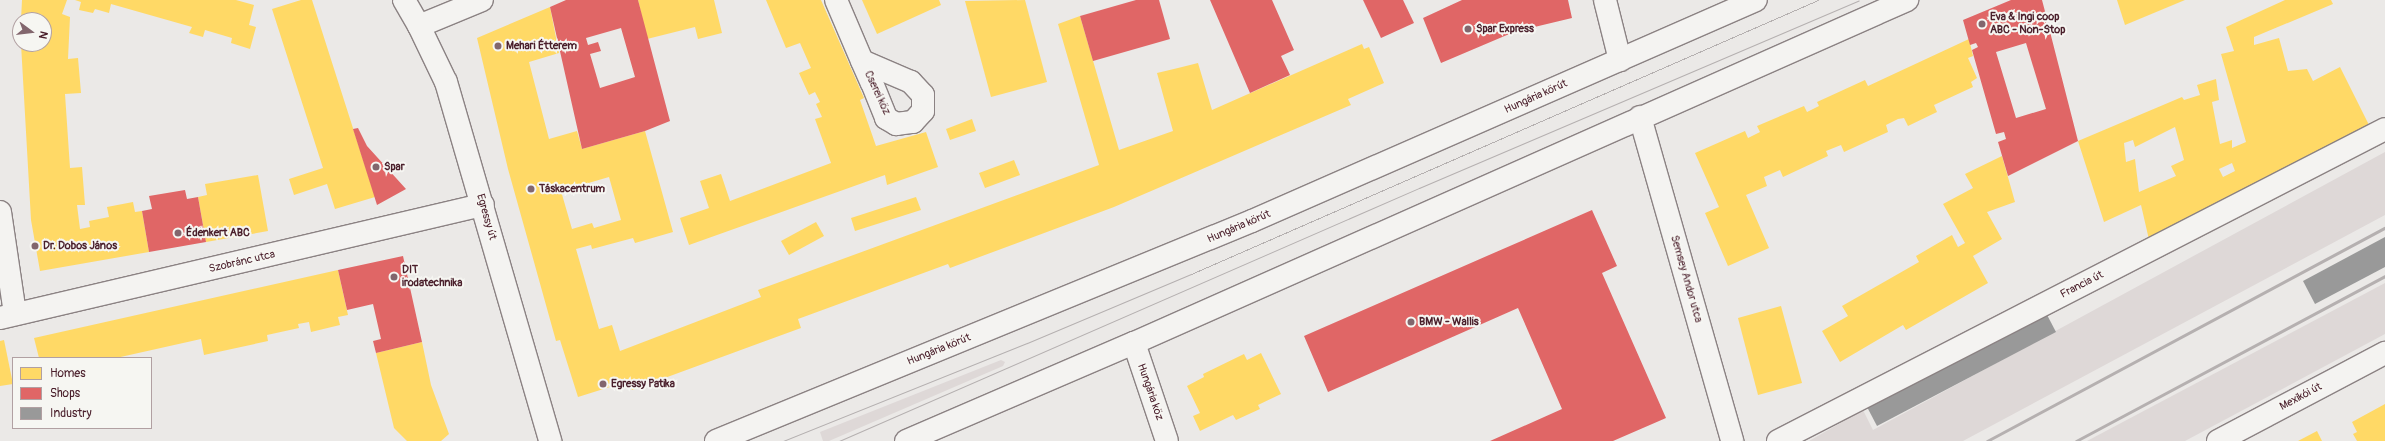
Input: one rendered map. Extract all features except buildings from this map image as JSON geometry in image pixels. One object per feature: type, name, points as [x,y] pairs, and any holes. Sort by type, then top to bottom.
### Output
[{"type":"street","name":"Egressy út","points":[[404,0],[419,26],[446,82],[483,205],[550,441]]},
{"type":"street","points":[[419,26],[482,0]]},
{"type":"street","name":"Cserei köz","points":[[836,0],[862,61]]},
{"type":"street","points":[[1605,0],[1620,60]]},
{"type":"street","name":"Hungária körút","points":[[716,441],[1245,224],[1756,0]]},
{"type":"street","points":[[906,441],[1134,343],[1640,117],[1907,0]]},
{"type":"street","name":"Semsey Andor utca","points":[[1640,117],[1732,441]]},
{"type":"street","name":"Francia út","points":[[1778,441],[2385,129]]},
{"type":"street","name":"Szobránc utca","points":[[7,316],[483,205]]},
{"type":"street","points":[[0,212],[7,316]]},
{"type":"street","name":"Hungária köz","points":[[1134,343],[1167,441]]},
{"type":"street","name":"Mexikói út","points":[[2218,441],[2385,353]]},
{"type":"shaded area","points":[[2385,152],[2385,215],[1963,441],[1809,441],[1863,410],[1873,430]]},
{"type":"shaded area","points":[[2385,283],[2385,334],[2185,441],[2087,441]]},
{"type":"shaded area","points":[[1001,360],[1005,362],[1003,366],[829,441],[823,441],[820,432]]},
{"type":"tram line","points":[[783,441],[1027,343],[1191,274],[1818,0]]},
{"type":"tram line","points":[[839,441],[1419,188],[1859,0]]},
{"type":"railway","points":[[1987,441],[2385,228]]},
{"type":"railway","points":[[2076,441],[2385,276]]},
{"type":"place","name":"Eva & Ingi coop ABC - Non-Stop","points":[[1982,24]]},
{"type":"place","name":"Spar Express","points":[[1468,29]]},
{"type":"place","name":"Mehari Étterem","points":[[498,46]]},
{"type":"place","name":"Spar","points":[[376,167]]},
{"type":"place","name":"Táskacentrum","points":[[531,189]]},
{"type":"place","name":"Édenkert ABC","points":[[178,233]]},
{"type":"place","name":"Dr. Dobos János","points":[[35,246]]},
{"type":"place","name":"DIT irodatechnika","points":[[394,277]]},
{"type":"place","name":"BMW - Wallis","points":[[1411,322]]},
{"type":"place","name":"Egressy Patika","points":[[603,384]]}]
